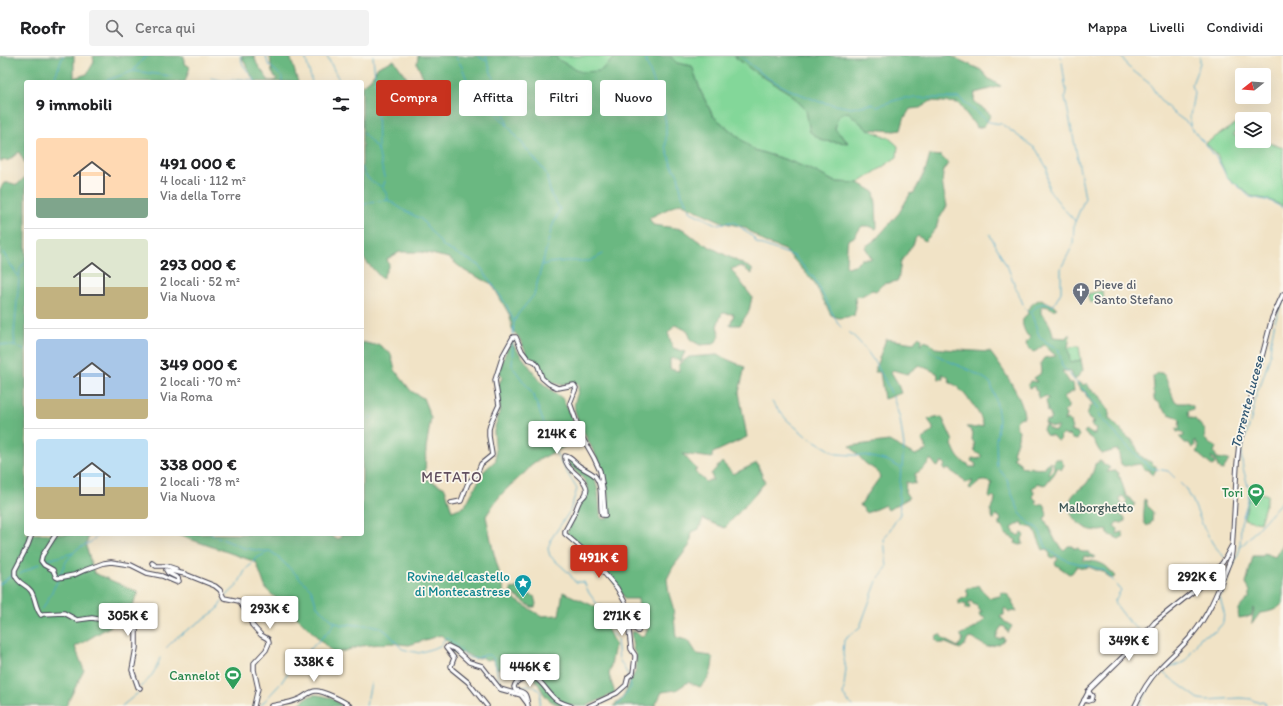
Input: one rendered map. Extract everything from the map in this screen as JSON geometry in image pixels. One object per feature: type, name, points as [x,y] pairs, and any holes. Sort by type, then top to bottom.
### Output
[{"type":"street","points":[[1135,706],[1143,690],[1153,676],[1187,641],[1204,619],[1214,600],[1232,544],[1238,454],[1249,405],[1272,318],[1283,294]]},
{"type":"street","points":[[451,503],[461,500],[468,483],[477,474],[481,464],[492,455],[489,429],[499,405],[494,380],[503,355],[514,337],[528,359],[534,361],[538,366],[542,378],[549,384],[558,388],[574,385],[576,388],[570,404],[581,434],[600,471],[605,515],[602,515],[601,511],[600,487],[596,477],[565,456],[567,465],[579,477],[587,491],[586,495],[579,501],[565,534],[587,553],[617,588],[637,624],[638,631],[633,628],[630,628],[629,630],[631,649],[635,655],[635,658],[633,673],[628,677],[626,685],[617,693],[589,706]]},
{"type":"street","points":[[31,536],[15,575],[20,583],[31,591],[41,615],[64,613],[77,620],[92,618],[109,621],[134,621],[136,626],[136,648],[132,670],[138,687],[140,688]]},
{"type":"street","points":[[55,536],[42,556],[41,561],[52,570],[58,578],[74,576],[85,570],[111,562],[131,565],[147,572],[159,575],[173,582],[178,581],[178,578],[168,574],[166,570],[182,573]]},
{"type":"street","points":[[1080,706],[1087,696],[1155,622],[1210,578],[1229,557]]},
{"type":"street","points":[[152,563],[156,566],[170,567],[215,586],[220,590],[224,598],[239,601],[252,625],[261,635],[268,639],[269,643],[266,650],[254,663],[258,688],[254,706]]},
{"type":"street","points":[[487,706],[468,682],[452,669],[451,666],[454,658],[446,648],[448,646],[456,650],[469,662],[482,666],[500,689],[521,694],[527,704]]},
{"type":"street","points":[[527,704],[525,694],[514,689],[517,682],[529,677],[534,677],[539,680],[555,699],[571,706]]},
{"type":"street","points":[[272,706],[299,699],[310,692],[315,691],[331,696],[350,706]]},
{"type":"green space","points":[[0,56],[74,56],[74,78],[87,74],[94,62],[93,56],[184,56],[184,63],[190,67],[186,80],[24,80],[24,161],[19,152],[9,160],[0,161]]},
{"type":"green space","points":[[241,56],[254,56],[257,64],[268,80],[254,80]]},
{"type":"green space","points":[[270,56],[290,56],[297,80],[276,80],[277,79],[272,73]]},
{"type":"green space","points":[[418,56],[555,56],[557,59],[581,72],[600,71],[615,58],[615,56],[670,56],[677,63],[692,66],[701,92],[713,116],[754,150],[787,160],[814,171],[835,182],[859,183],[874,192],[877,227],[876,229],[869,226],[862,226],[854,237],[848,240],[846,266],[848,267],[857,264],[861,259],[872,259],[865,247],[876,239],[899,213],[910,194],[914,193],[926,169],[930,155],[941,156],[948,163],[942,179],[947,206],[938,221],[936,229],[925,241],[918,236],[915,239],[914,243],[901,262],[898,281],[883,284],[876,291],[872,290],[860,297],[857,296],[855,298],[856,307],[854,316],[839,318],[831,315],[814,282],[785,250],[766,243],[744,227],[725,223],[680,203],[649,218],[653,225],[683,229],[697,240],[752,269],[752,274],[741,266],[731,269],[752,297],[749,311],[740,325],[730,325],[734,314],[722,313],[717,326],[720,336],[714,344],[700,345],[691,340],[688,331],[675,325],[668,333],[673,348],[685,352],[680,362],[675,359],[670,359],[670,369],[679,371],[679,364],[689,357],[717,355],[745,367],[739,392],[747,437],[713,453],[712,458],[683,454],[697,470],[695,470],[695,472],[706,482],[713,480],[711,474],[722,462],[733,474],[757,463],[765,482],[725,528],[703,519],[699,529],[692,532],[690,545],[673,567],[667,579],[673,607],[676,637],[689,641],[697,654],[711,656],[713,659],[710,675],[700,687],[688,682],[676,690],[662,692],[655,706],[613,706],[622,699],[636,670],[636,655],[633,649],[631,632],[636,632],[641,637],[645,636],[649,625],[641,617],[638,599],[625,599],[606,572],[567,534],[576,511],[583,498],[587,496],[588,492],[585,482],[570,466],[566,458],[592,475],[596,483],[601,518],[608,518],[608,493],[606,481],[574,407],[578,392],[578,385],[573,382],[560,385],[549,381],[535,360],[528,356],[519,338],[512,329],[510,316],[492,284],[465,271],[449,258],[422,252],[400,252],[387,259],[389,265],[382,279],[364,259],[364,84],[370,80],[378,67],[394,60],[408,80],[376,80],[376,116],[451,116],[451,80],[425,80],[417,64]]},
{"type":"green space","points":[[555,56],[615,56],[615,58],[600,71],[581,73],[556,59]]},
{"type":"green space","points":[[670,56],[734,56],[752,70],[791,94],[806,110],[810,132],[848,142],[835,129],[838,115],[848,112],[867,129],[889,138],[898,146],[897,157],[859,183],[835,182],[814,171],[787,160],[754,150],[713,116],[701,92],[692,66],[677,63]]},
{"type":"green space","points":[[734,56],[951,56],[981,70],[989,79],[1001,86],[975,93],[974,101],[991,115],[984,126],[977,128],[958,103],[931,101],[920,108],[910,109],[904,119],[901,130],[895,131],[867,129],[848,112],[838,115],[835,129],[848,143],[823,141],[810,132],[806,110],[791,94],[752,70]]},
{"type":"green space","points":[[1235,124],[1235,148],[1271,148],[1271,144],[1283,148],[1283,206],[1269,200],[1251,196],[1227,177],[1217,155],[1206,143]]},
{"type":"green space","points":[[24,178],[24,536],[88,536],[86,546],[94,573],[138,592],[128,616],[75,647],[84,670],[66,706],[0,706],[0,189],[4,183],[17,185]]},
{"type":"green space","points":[[1102,291],[1104,299],[1090,303],[1087,294]]},
{"type":"green space","points":[[1041,299],[1057,308],[1053,310],[1049,307],[1041,307],[1041,314],[1049,324],[1053,337],[1066,338],[1070,335],[1068,348],[1070,362],[1081,360],[1083,370],[1075,380],[1069,371],[1062,371],[1070,383],[1073,383],[1074,391],[1063,397],[1068,405],[1068,408],[1064,412],[1066,415],[1064,421],[1067,419],[1070,421],[1072,428],[1070,431],[1077,432],[1079,436],[1077,440],[1072,439],[1069,435],[1066,436],[1063,434],[1059,441],[1053,436],[1046,435],[1043,430],[1044,426],[1046,425],[1049,429],[1055,431],[1058,427],[1052,427],[1045,423],[1046,420],[1049,421],[1051,418],[1050,413],[1047,411],[1046,401],[1049,398],[1046,396],[1039,399],[1037,394],[1038,392],[1035,390],[1034,386],[1030,388],[1028,386],[1030,381],[1037,382],[1034,378],[1040,374],[1040,364],[1044,358],[1056,356],[1044,345],[1033,352],[1026,345],[1030,337],[1027,335],[1023,327],[1023,318],[1028,314],[1027,310],[1030,306]]},
{"type":"green space","points":[[919,336],[922,339],[921,345],[924,341],[930,343],[935,348],[990,352],[1011,383],[1023,410],[1024,417],[1018,419],[1016,423],[1016,427],[1019,430],[1013,453],[1015,456],[1013,458],[1020,463],[1021,467],[1026,468],[1045,468],[1046,464],[1050,462],[1051,466],[1049,475],[1052,473],[1055,459],[1060,459],[1064,465],[1061,470],[1058,467],[1045,485],[1037,483],[1037,485],[1032,488],[1034,492],[1033,497],[1037,501],[1035,502],[1040,506],[1040,504],[1044,504],[1046,508],[1047,514],[1044,518],[1056,542],[1061,546],[1060,548],[1064,550],[1068,546],[1072,546],[1073,548],[1078,548],[1082,552],[1089,552],[1091,555],[1095,556],[1094,558],[1084,556],[1083,560],[1103,564],[1116,576],[1109,578],[1100,570],[1077,566],[1072,573],[1069,574],[1055,564],[1058,560],[1056,556],[1052,559],[1046,549],[1043,550],[1034,529],[1024,526],[1022,522],[1012,528],[1019,536],[1022,533],[1024,536],[1022,538],[1023,544],[1020,545],[1015,543],[1016,540],[1005,534],[1002,527],[999,526],[999,522],[1001,522],[1000,517],[996,515],[993,519],[990,510],[994,504],[995,498],[993,496],[990,499],[989,497],[992,483],[982,481],[971,489],[969,488],[973,481],[965,483],[964,480],[948,469],[945,471],[943,469],[945,465],[942,462],[937,467],[931,459],[924,468],[915,474],[915,484],[906,482],[905,492],[909,498],[888,510],[885,505],[867,513],[860,505],[880,477],[877,471],[865,463],[850,446],[889,441],[915,455],[927,450],[922,440],[933,430],[928,419],[942,417],[953,441],[952,445],[960,459],[968,464],[969,467],[976,467],[975,463],[971,461],[972,458],[978,459],[982,456],[975,452],[974,442],[972,440],[973,432],[966,427],[974,428],[983,426],[980,417],[964,394],[955,385],[950,383],[948,377],[942,374],[943,379],[939,379],[937,373],[919,365],[907,374],[893,370],[891,372],[901,393],[884,399],[880,372],[874,372],[886,339],[914,343]]},
{"type":"green space","points":[[364,342],[374,345],[378,344],[391,354],[395,370],[411,391],[423,398],[431,418],[426,448],[425,478],[445,488],[452,511],[465,506],[484,471],[496,460],[494,431],[500,410],[497,387],[502,378],[499,370],[511,342],[541,382],[563,399],[581,438],[533,463],[499,497],[486,516],[493,550],[505,593],[541,616],[559,615],[563,592],[598,608],[615,645],[609,675],[615,693],[587,706],[570,706],[554,703],[545,695],[529,670],[518,661],[498,669],[492,659],[486,660],[482,657],[475,659],[463,652],[459,656],[451,652],[449,643],[441,635],[409,645],[390,643],[361,646],[334,654],[266,589],[256,562],[181,536],[332,536],[336,539],[341,538],[341,536],[364,536]]},
{"type":"green space","points":[[1079,346],[1081,360],[1070,362],[1068,348]]},
{"type":"green space","points":[[1158,373],[1162,373],[1165,376],[1174,400],[1178,403],[1186,403],[1193,406],[1193,409],[1188,411],[1189,417],[1195,419],[1205,430],[1204,438],[1211,445],[1216,447],[1214,452],[1217,458],[1229,460],[1223,470],[1219,469],[1214,458],[1211,457],[1215,464],[1212,466],[1196,452],[1199,448],[1195,440],[1195,446],[1192,448],[1189,443],[1185,443],[1180,438],[1180,436],[1183,437],[1184,435],[1181,431],[1177,432],[1176,429],[1180,429],[1180,420],[1169,414],[1154,400],[1154,393],[1152,391],[1154,389],[1153,377]]},
{"type":"green space","points":[[1078,382],[1084,385],[1087,383],[1090,389],[1100,396],[1109,410],[1109,419],[1132,440],[1143,458],[1156,466],[1156,470],[1153,475],[1149,472],[1149,470],[1144,469],[1140,464],[1124,466],[1121,464],[1118,450],[1102,454],[1094,441],[1084,432],[1086,430],[1092,434],[1095,434],[1096,427],[1093,428],[1091,424],[1092,422],[1095,423],[1089,419],[1087,415],[1090,406],[1093,405],[1086,395],[1086,392],[1082,391],[1077,385]]},
{"type":"green space","name":"Malborghetto","points":[[1100,461],[1110,468],[1107,472],[1115,471],[1119,473],[1118,477],[1120,477],[1126,496],[1135,504],[1129,511],[1126,511],[1123,508],[1127,501],[1123,496],[1120,497],[1122,504],[1120,508],[1121,516],[1125,518],[1125,521],[1122,523],[1117,522],[1114,526],[1118,529],[1117,534],[1122,532],[1124,536],[1119,539],[1108,534],[1107,530],[1089,530],[1074,518],[1071,514],[1069,506],[1071,498],[1086,484],[1092,475],[1095,464]]},
{"type":"green space","name":"Tori","points":[[1251,490],[1268,495],[1260,523],[1244,519]]},
{"type":"green space","points":[[1144,499],[1146,500],[1148,507],[1153,512],[1152,522],[1147,526],[1144,521]]},
{"type":"green space","points":[[1283,544],[1283,603],[1273,610],[1260,613],[1252,624],[1254,608],[1251,616],[1239,618],[1239,609],[1250,597],[1250,591],[1246,584],[1253,556],[1263,556],[1264,553],[1275,557]]},
{"type":"green space","points":[[979,585],[990,598],[1000,596],[1002,592],[1007,594],[1013,601],[1012,603],[1017,611],[1009,612],[1005,608],[1004,615],[1000,616],[1005,622],[1012,626],[1008,633],[1005,627],[1002,626],[999,630],[996,638],[999,639],[1003,637],[1005,639],[999,644],[987,647],[972,638],[968,639],[964,646],[960,649],[946,643],[939,643],[935,640],[937,635],[940,634],[943,639],[958,647],[963,639],[961,634],[968,632],[985,619],[984,617],[980,617],[979,613],[983,612],[981,612],[971,601],[968,603],[970,608],[965,609],[965,604],[959,604],[959,600],[967,597],[968,594],[966,589]]},
{"type":"green space","points":[[517,587],[527,594],[534,596],[536,604],[535,607],[531,607],[510,592],[512,588],[516,589]]},
{"type":"green space","points":[[1144,650],[1154,650],[1156,652],[1155,656],[1144,656]]},
{"type":"green space","points":[[313,695],[320,695],[329,698],[342,706],[295,706]]},
{"type":"waterway","points":[[54,80],[63,56]]},
{"type":"waterway","points":[[134,70],[142,60],[148,56]]},
{"type":"waterway","points":[[240,56],[243,65],[254,80]]},
{"type":"waterway","points":[[266,56],[268,64],[282,77],[282,80]]},
{"type":"waterway","points":[[305,56],[311,80]]},
{"type":"waterway","points":[[327,56],[339,80]]},
{"type":"waterway","points":[[373,56],[377,98],[378,150]]},
{"type":"waterway","points":[[455,56],[462,67],[469,85],[507,125]]},
{"type":"waterway","points":[[478,56],[486,61]]},
{"type":"waterway","points":[[486,56],[508,126],[546,173],[551,195],[560,209],[552,227],[534,295],[518,314],[514,322]]},
{"type":"waterway","points":[[644,56],[656,88],[662,99],[666,124],[666,147],[672,166],[678,175],[682,195],[691,212],[716,224],[734,222],[753,237],[757,243],[794,256],[814,278],[841,327]]},
{"type":"waterway","points":[[740,56],[766,77],[788,89],[820,102],[851,108],[871,104],[877,106],[903,98],[959,98],[989,122],[1001,124]]},
{"type":"waterway","points":[[1122,56],[1127,66],[1150,84],[1158,97],[1171,111],[1186,122],[1205,143],[1218,160],[1228,179],[1250,197],[1270,201],[1283,208]]},
{"type":"waterway","points":[[1190,126],[1190,116],[1194,93],[1192,84],[1200,63],[1200,57]]},
{"type":"waterway","points":[[1062,62],[1066,90],[1065,97],[1079,165]]},
{"type":"waterway","points":[[108,80],[133,71],[171,76]]},
{"type":"waterway","points":[[211,78],[220,80]]},
{"type":"waterway","points":[[231,80],[255,80]]},
{"type":"waterway","points":[[1003,125],[1036,149],[1047,168],[1048,189],[1075,221]]},
{"type":"waterway","points":[[364,134],[378,150],[385,181],[383,187]]},
{"type":"waterway","points":[[1031,312],[1041,304],[1053,306],[1061,292],[1061,268],[1073,245],[1074,224],[1085,198],[1079,166]]},
{"type":"waterway","points":[[364,173],[369,179],[385,190],[388,200],[421,219],[444,247],[479,265],[506,304],[514,322],[513,335]]},
{"type":"waterway","points":[[364,205],[370,202],[388,200]]},
{"type":"waterway","points":[[990,235],[1008,268],[1017,291]]},
{"type":"waterway","points":[[0,248],[18,276]]},
{"type":"waterway","points":[[543,265],[566,261],[590,261],[603,254]]},
{"type":"waterway","points":[[15,346],[14,334],[20,269],[24,264]]},
{"type":"waterway","points":[[1018,292],[1023,304]]},
{"type":"waterway","name":"Torrente Lucese","points":[[1140,706],[1150,686],[1166,667],[1185,662],[1201,637],[1216,631],[1223,623],[1224,612],[1220,598],[1240,549],[1241,523],[1248,500],[1249,490],[1243,468],[1241,453],[1252,416],[1257,391],[1260,387],[1270,356],[1275,321],[1283,299]]},
{"type":"waterway","points":[[1025,309],[1031,313],[1040,338],[1059,350],[1062,366],[1098,407],[1099,416],[1129,448],[1151,468],[1168,471],[1185,488],[1192,499],[1203,526],[1213,544],[1224,557]]},
{"type":"waterway","points":[[849,332],[856,338],[873,360],[891,393]]},
{"type":"waterway","points":[[513,340],[512,366],[534,396],[553,449],[577,489],[570,511],[551,539],[548,549],[550,556],[569,573],[575,582],[584,582],[589,593],[597,604],[608,608],[616,619],[612,627],[612,632],[617,639],[619,659],[628,675]]},
{"type":"waterway","points":[[0,344],[17,347],[24,351]]},
{"type":"waterway","points":[[930,351],[971,371],[991,384],[996,400],[999,420],[996,440],[997,467],[1007,479],[1020,513],[1028,522],[1037,528],[1046,547],[1054,554],[1069,561],[1104,570],[1121,590],[1114,602],[1130,623],[1140,631],[1142,635]]},
{"type":"waterway","points":[[893,397],[900,419],[904,446],[902,467]]},
{"type":"waterway","points":[[772,402],[787,420],[806,436]]},
{"type":"waterway","points":[[810,438],[837,454],[867,456],[888,461],[901,468],[899,495],[900,514],[884,539],[887,567],[879,578]]},
{"type":"waterway","points":[[1241,547],[1283,500]]},
{"type":"waterway","points":[[59,576],[67,560],[77,549],[91,542],[97,536]]},
{"type":"waterway","points":[[215,536],[244,548],[270,551],[311,589],[317,606],[332,620],[341,625],[371,625],[380,627],[388,633],[402,649],[419,653],[440,646],[446,637],[453,642],[467,657],[477,658],[486,655],[491,656],[494,659],[499,681],[503,688]]},
{"type":"waterway","points":[[226,596],[237,586],[246,569],[255,559],[268,552]]},
{"type":"waterway","points":[[44,561],[73,553]]},
{"type":"waterway","points":[[20,574],[40,563]]},
{"type":"waterway","points":[[0,584],[13,574]]},
{"type":"waterway","points":[[41,609],[45,605],[58,580]]},
{"type":"waterway","points":[[844,686],[846,669],[843,654],[844,640],[860,627],[877,581]]},
{"type":"waterway","points":[[166,648],[177,637],[217,610],[223,600]]},
{"type":"waterway","points":[[260,706],[281,683],[289,671],[304,658],[308,651],[331,629],[335,622]]},
{"type":"waterway","points":[[140,687],[153,674],[160,658]]},
{"type":"waterway","points":[[1162,672],[1199,699],[1252,699],[1258,702],[1264,701],[1266,706]]},
{"type":"waterway","points":[[617,706],[631,687],[629,678]]},
{"type":"waterway","points":[[366,706],[371,683]]},
{"type":"waterway","points":[[512,691],[527,685],[534,687],[541,693],[539,706]]},
{"type":"waterway","points":[[844,688],[843,695],[852,706]]},
{"type":"waterway","points":[[122,706],[138,693]]},
{"type":"place","name":"Pieve di Santo Stefano","points":[[1081,306]]},
{"type":"place","name":"Tori","points":[[1256,507]]},
{"type":"place","name":"Rovine del castello di Montecastrese","points":[[523,598]]},
{"type":"place","name":"Cannelot","points":[[233,690]]},
{"type":"district","name":"METATO","points":[[452,477]]}]
